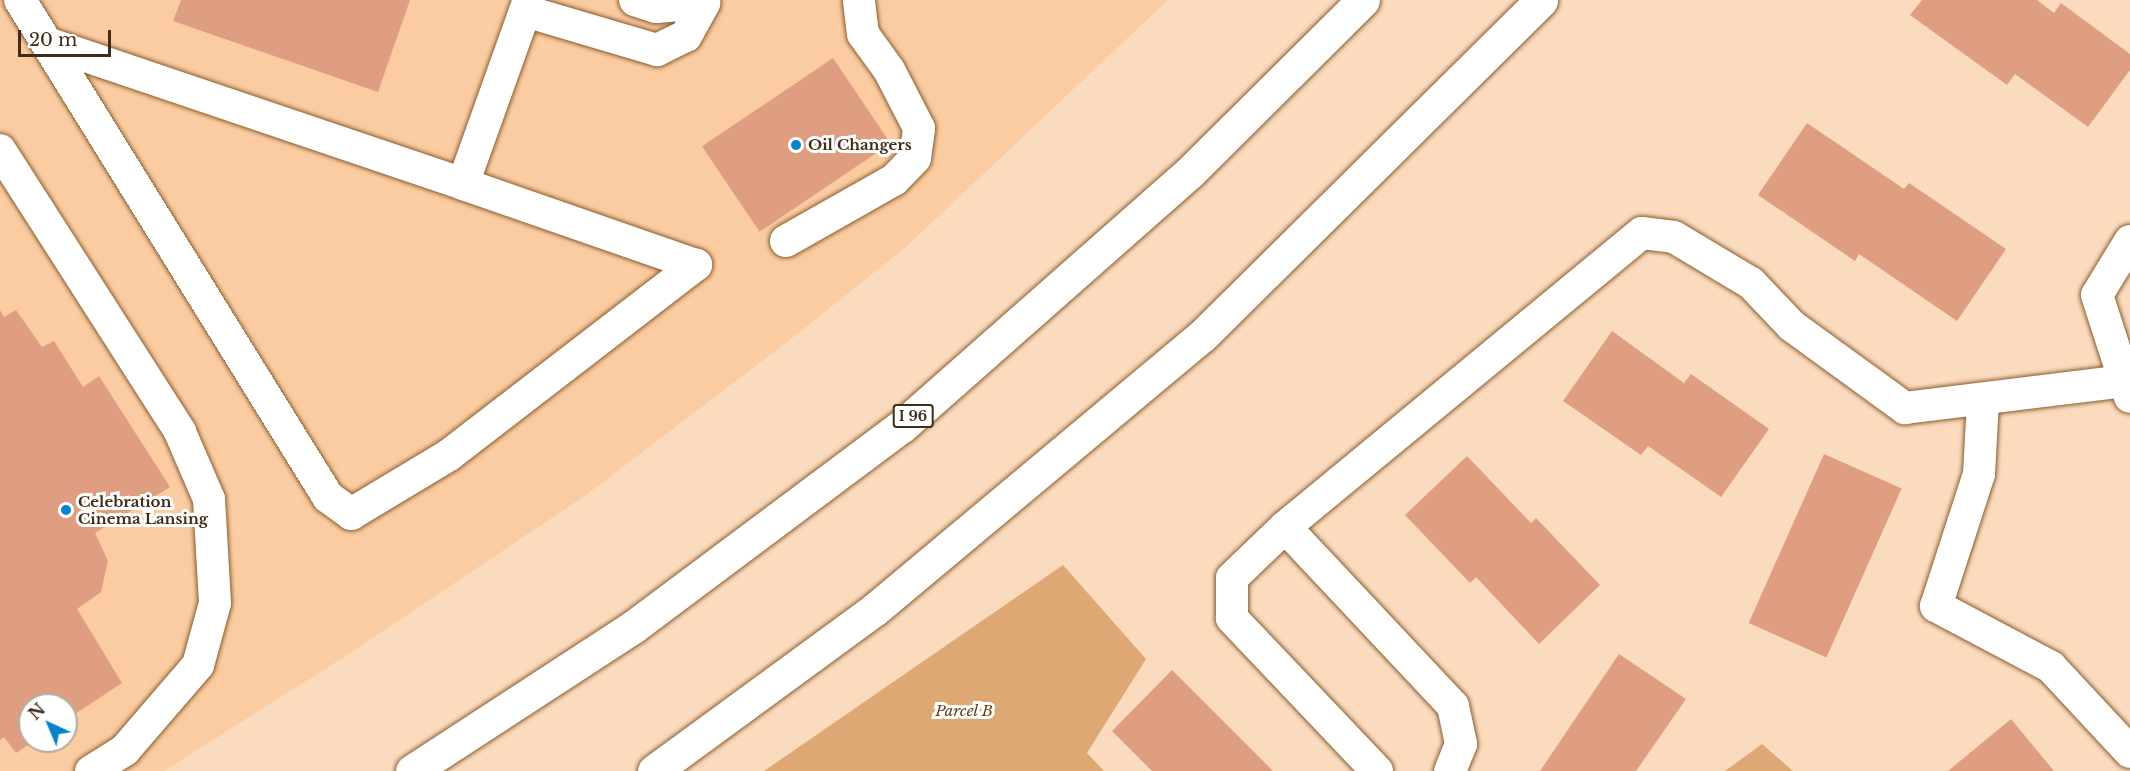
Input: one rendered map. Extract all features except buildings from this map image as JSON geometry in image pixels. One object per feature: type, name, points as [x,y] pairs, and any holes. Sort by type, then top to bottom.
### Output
[{"type":"highway","name":"I 96","points":[[412,771],[633,627],[902,426],[1189,173],[1363,0]]},
{"type":"highway","points":[[654,771],[874,610],[1202,336],[1541,0]]},
{"type":"street","points":[[20,0],[328,497],[351,514],[449,455],[696,265],[47,43]]},
{"type":"street","points":[[635,0],[656,7],[712,1]]},
{"type":"street","points":[[786,241],[894,180],[915,158],[919,128],[888,70],[863,34],[859,0]]},
{"type":"street","points":[[464,184],[527,5],[657,51],[686,36],[712,1]]},
{"type":"street","points":[[0,150],[180,432],[209,500],[214,603],[198,666],[125,750],[92,771]]},
{"type":"street","points":[[1377,771],[1232,618],[1232,579],[1285,527],[1642,232],[1674,237],[1751,283],[1807,338],[1905,408],[1983,401],[2058,387],[2127,389],[2097,295],[2130,241]]},
{"type":"street","points":[[1983,401],[1979,474],[1936,606],[2051,667],[2130,752]]},
{"type":"street","points":[[1285,527],[1453,706],[1461,744],[1450,771]]},
{"type":"shaded area","points":[[0,0],[1168,0],[907,246],[800,332],[586,495],[347,655],[164,771],[0,771]]},
{"type":"green space","name":"Parcel B","points":[[1063,565],[1146,659],[1087,753],[1104,771],[764,771]]},
{"type":"green space","points":[[1762,744],[1793,771],[1725,771]]},
{"type":"place","name":"Oil Changers","points":[[796,145]]},
{"type":"place","name":"Celebration Cinema Lansing","points":[[66,510]]}]
